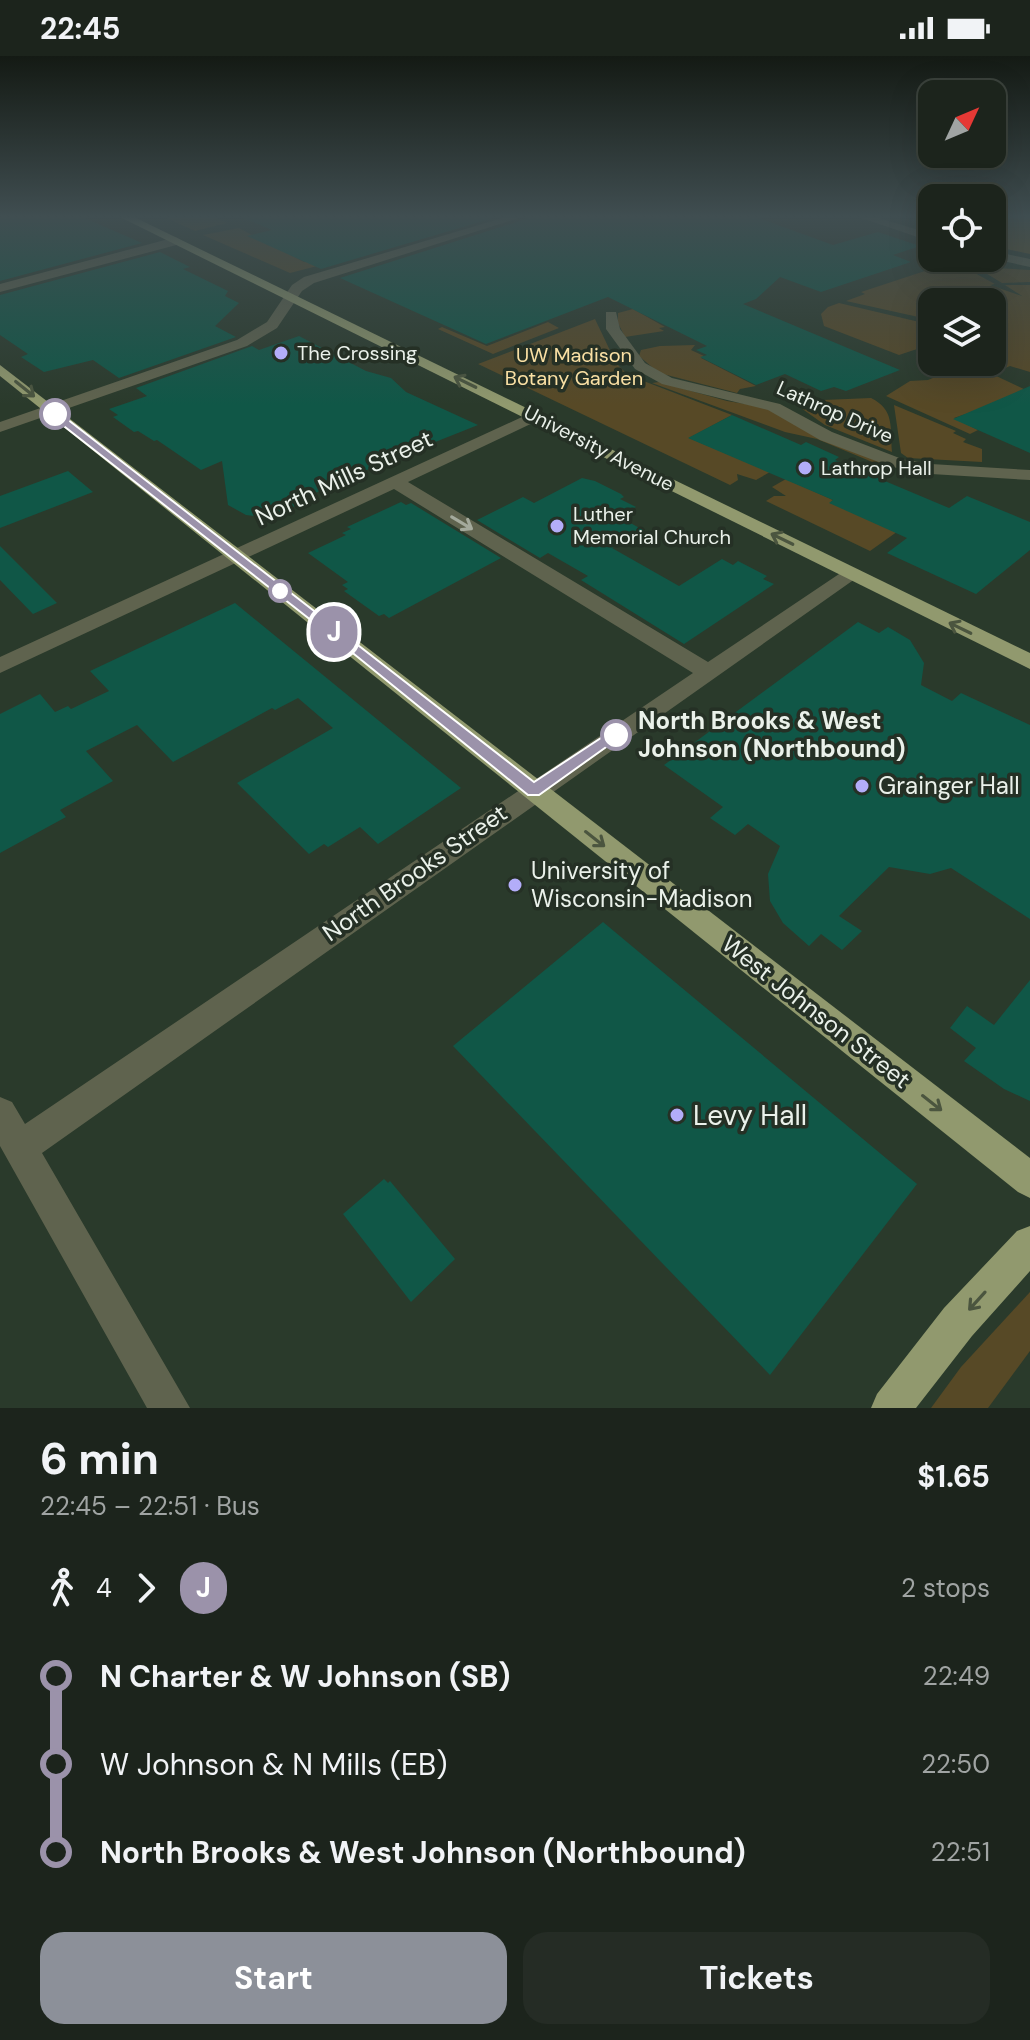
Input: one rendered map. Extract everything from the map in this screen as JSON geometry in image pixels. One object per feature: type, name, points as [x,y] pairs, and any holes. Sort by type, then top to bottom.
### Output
[{"type":"main road","name":"University Avenue","points":[[254,279],[1030,662]]},
{"type":"main road","name":"West Johnson Street","points":[[0,369],[1030,1180]]},
{"type":"main road","points":[[891,1408],[958,1322],[1030,1244]]},
{"type":"street","points":[[0,288],[33,279]]},
{"type":"street","points":[[0,427],[242,343],[272,325],[292,298],[314,289],[327,279]]},
{"type":"street","name":"Lathrop Drive","points":[[611,315],[613,329],[640,366],[667,381],[774,407],[826,436],[898,463],[931,469],[1030,475]]},
{"type":"street","name":"North Mills Street","points":[[0,666],[237,558],[535,416]]},
{"type":"street","points":[[395,482],[708,672]]},
{"type":"street","name":"North Brooks Street","points":[[20,1148],[852,574]]},
{"type":"street","points":[[0,1113],[170,1408]]},
{"type":"shaded area","name":"University of Wisconsin-Madison","points":[[0,279],[1030,279],[1030,1408],[0,1408]]},
{"type":"green space","points":[[900,279],[986,279],[995,284],[990,285],[999,288],[918,288],[918,317],[846,301],[865,294],[861,292]]},
{"type":"green space","points":[[996,279],[1030,279],[1030,282],[1002,283]]},
{"type":"green space","points":[[1005,285],[1030,285],[1030,372],[1010,366],[1006,368],[1006,290],[1022,296]]},
{"type":"green space","points":[[839,303],[918,322],[918,349],[899,355],[824,326],[821,314]]},
{"type":"green space","points":[[633,309],[665,327],[659,328],[664,331],[625,337],[618,323],[618,313]]},
{"type":"green space","name":"UW Madison Botany Garden","points":[[595,319],[616,363],[628,375],[732,415],[689,438],[770,472],[756,480],[737,474],[738,480],[730,485],[478,364]]},
{"type":"green space","points":[[548,322],[559,328],[493,354],[438,329],[442,327],[487,346]]},
{"type":"green space","points":[[695,345],[691,350],[704,356],[701,358],[756,386],[740,389],[737,393],[659,373],[639,356],[641,350],[660,346]]},
{"type":"green space","points":[[938,376],[996,376],[1030,392],[954,418],[978,430],[970,434],[886,396],[910,381]]},
{"type":"green space","points":[[659,382],[727,401],[764,407],[816,436],[890,466],[894,471],[817,439],[785,432],[652,383]]},
{"type":"green space","points":[[871,398],[888,414],[892,452],[825,425],[801,408],[823,400]]},
{"type":"green space","points":[[894,405],[956,431],[953,433],[966,439],[963,442],[982,449],[982,462],[908,458],[901,453]]},
{"type":"green space","points":[[786,479],[833,500],[830,503],[915,519],[870,551],[766,501],[774,496],[786,496],[772,487]]},
{"type":"green space","points":[[1030,1292],[1030,1351],[988,1408],[931,1408],[961,1367]]},
{"type":"building","points":[[59,279],[204,279],[228,291],[225,296],[239,303],[215,326],[236,337],[119,378],[93,360],[44,372],[21,357],[28,354],[0,335],[0,295]]},
{"type":"building","points":[[342,279],[778,279],[756,299],[743,304],[900,370],[846,391],[834,387],[821,391],[785,374],[756,385],[700,357],[707,355],[696,350],[707,346],[608,297],[486,344]]},
{"type":"building","points":[[786,279],[860,279],[821,292]]},
{"type":"building","points":[[299,336],[366,371],[391,378],[406,392],[478,425],[380,464],[271,517],[263,517],[246,515],[228,505],[222,461],[201,470],[157,440],[134,432],[113,417],[118,415],[109,409],[147,396],[136,388],[252,346],[259,350]]},
{"type":"building","points":[[1030,386],[1030,453],[953,419]]},
{"type":"building","points":[[732,415],[801,445],[806,442],[839,457],[835,460],[949,508],[967,496],[1030,522],[1030,550],[976,594],[887,553],[907,538],[829,503],[833,500],[688,438]]},
{"type":"building","points":[[68,471],[93,492],[0,528],[0,496]]},
{"type":"building","points":[[582,478],[621,494],[624,497],[620,499],[636,507],[618,516],[643,530],[612,548],[679,586],[722,559],[733,565],[738,561],[767,576],[763,579],[774,584],[684,644],[581,580],[588,576],[548,553],[540,558],[477,520],[523,497],[534,503]]},
{"type":"building","points":[[401,502],[406,505],[411,503],[501,558],[389,618],[384,614],[379,616],[344,591],[348,589],[342,585],[348,582],[308,553],[346,535],[342,533],[351,529],[347,527]]},
{"type":"building","points":[[0,546],[57,603],[33,614],[0,580]]},
{"type":"building","points":[[235,603],[461,788],[378,844],[360,827],[328,847],[324,844],[309,854],[237,783],[333,728],[298,698],[275,710],[272,708],[173,762],[137,725],[86,751],[113,781],[60,810],[66,817],[0,853],[0,714],[40,694],[55,712],[68,706],[71,709],[109,691],[90,671]]},
{"type":"building","name":"Grainger Hall","points":[[858,622],[879,633],[888,627],[910,640],[924,663],[921,685],[952,701],[961,693],[1030,725],[1030,919],[951,868],[930,874],[889,867],[839,916],[862,931],[842,950],[821,934],[809,946],[783,923],[770,901],[768,874],[780,846],[748,824],[735,835],[710,818],[723,807],[664,765]]},
{"type":"building","name":"Levy Hall","points":[[603,922],[917,1184],[770,1375],[453,1046]]},
{"type":"building","points":[[1030,980],[1030,1101],[1004,1089],[964,1061],[976,1048],[950,1028],[967,1006],[994,1025]]},
{"type":"building","points":[[384,1179],[388,1183],[390,1181],[455,1259],[411,1302],[343,1214]]},
{"type":"bus line","name":"J","points":[[55,414],[534,791],[616,735]]},
{"type":"place","name":"The Crossing","points":[[281,353]]},
{"type":"place","name":"Lathrop Hall","points":[[805,468]]},
{"type":"place","name":"Luther Memorial Church","points":[[557,526]]},
{"type":"place","name":"North Brooks & West Johnson (Northbound)","points":[[616,735]]},
{"type":"place","name":"Grainger Hall","points":[[862,786]]},
{"type":"place","name":"University of Wisconsin-Madison","points":[[515,885]]},
{"type":"place","name":"Levy Hall","points":[[677,1115]]}]
